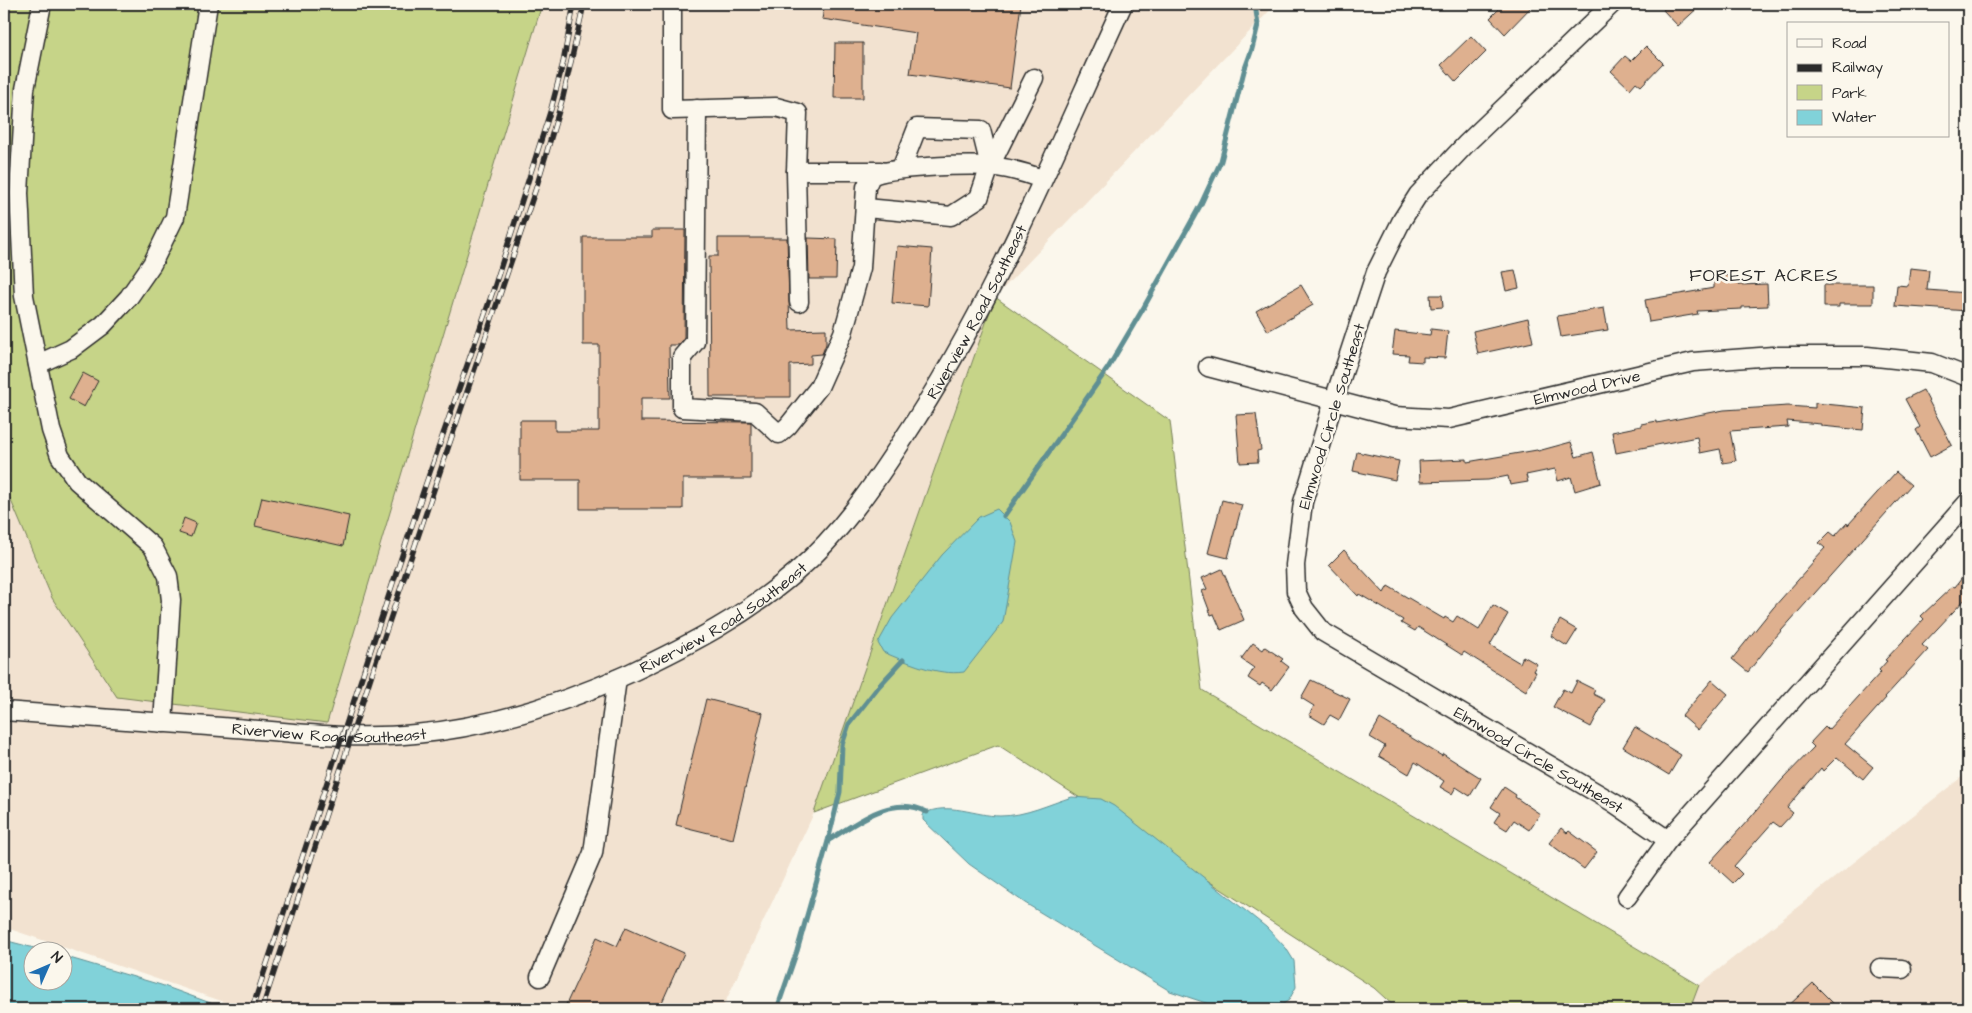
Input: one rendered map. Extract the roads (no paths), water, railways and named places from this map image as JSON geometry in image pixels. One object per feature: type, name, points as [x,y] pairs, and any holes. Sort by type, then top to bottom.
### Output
[{"type":"street","points":[[42,4],[25,89],[19,193],[24,296],[51,430],[60,456],[78,481],[153,547],[168,576],[171,600],[163,723]]},
{"type":"street","points":[[38,364],[71,349],[109,318],[129,297],[152,264],[174,218],[208,4]]},
{"type":"street","points":[[672,4],[672,110],[776,107],[798,113],[796,170],[799,302]]},
{"type":"street","name":"Riverview Road Southeast","points":[[4,711],[326,734],[413,734],[459,728],[508,718],[557,703],[617,679],[694,642],[745,612],[799,570],[837,531],[880,475],[948,369],[977,317],[1123,4]]},
{"type":"street","name":"Elmwood Circle Southeast","points":[[1612,4],[1466,143],[1418,195],[1402,220],[1376,272],[1303,502],[1295,564],[1296,591],[1304,608],[1323,632],[1614,803],[1668,840]]},
{"type":"street","points":[[866,208],[951,216],[979,198],[990,166],[1034,78]]},
{"type":"street","points":[[697,109],[695,342],[682,357],[682,408],[755,412],[779,434],[788,426],[819,387],[843,333],[862,268],[866,187],[871,177],[881,172]]},
{"type":"street","points":[[901,169],[917,128],[981,130],[990,166]]},
{"type":"street","points":[[796,170],[881,172],[901,169],[990,166],[1024,172],[1042,179]]},
{"type":"street","name":"Elmwood Drive","points":[[1208,367],[1394,416],[1449,419],[1693,362],[1773,356],[1866,356],[1932,364],[1968,377]]},
{"type":"street","points":[[1627,897],[1668,840],[1968,502]]},
{"type":"street","points":[[540,977],[593,853],[617,679]]},
{"type":"street","points":[[1880,968],[1902,969]]},
{"type":"water","points":[[997,509],[1010,522],[1017,542],[1003,622],[964,672],[954,673],[933,670],[883,652],[878,643],[892,618],[942,555],[979,517]]},
{"type":"water","points":[[1072,797],[1101,799],[1114,806],[1266,927],[1286,948],[1294,961],[1296,987],[1289,1000],[1276,1009],[1236,1009],[1215,1006],[1170,991],[1025,903],[969,864],[923,820],[923,814],[932,810],[942,809],[1000,816],[1019,814]]},
{"type":"water","points":[[4,940],[22,945],[22,990],[72,990],[72,959],[161,985],[227,1009],[4,1009]]},
{"type":"waterway","points":[[1004,516],[1108,368],[1201,204],[1221,161],[1244,71],[1252,49],[1258,25],[1255,4]]},
{"type":"waterway","points":[[777,1009],[797,951],[828,841],[840,792],[842,745],[849,724],[879,686],[903,660]]},
{"type":"waterway","points":[[829,840],[864,818],[888,808],[914,807],[927,812]]},
{"type":"railway","points":[[252,1009],[423,492],[494,288],[551,109],[563,63],[574,4]]},
{"type":"railway","points":[[262,1009],[379,652],[537,185],[563,97],[584,4]]},
{"type":"district","name":"FOREST ACRES","points":[[1764,275]]}]
